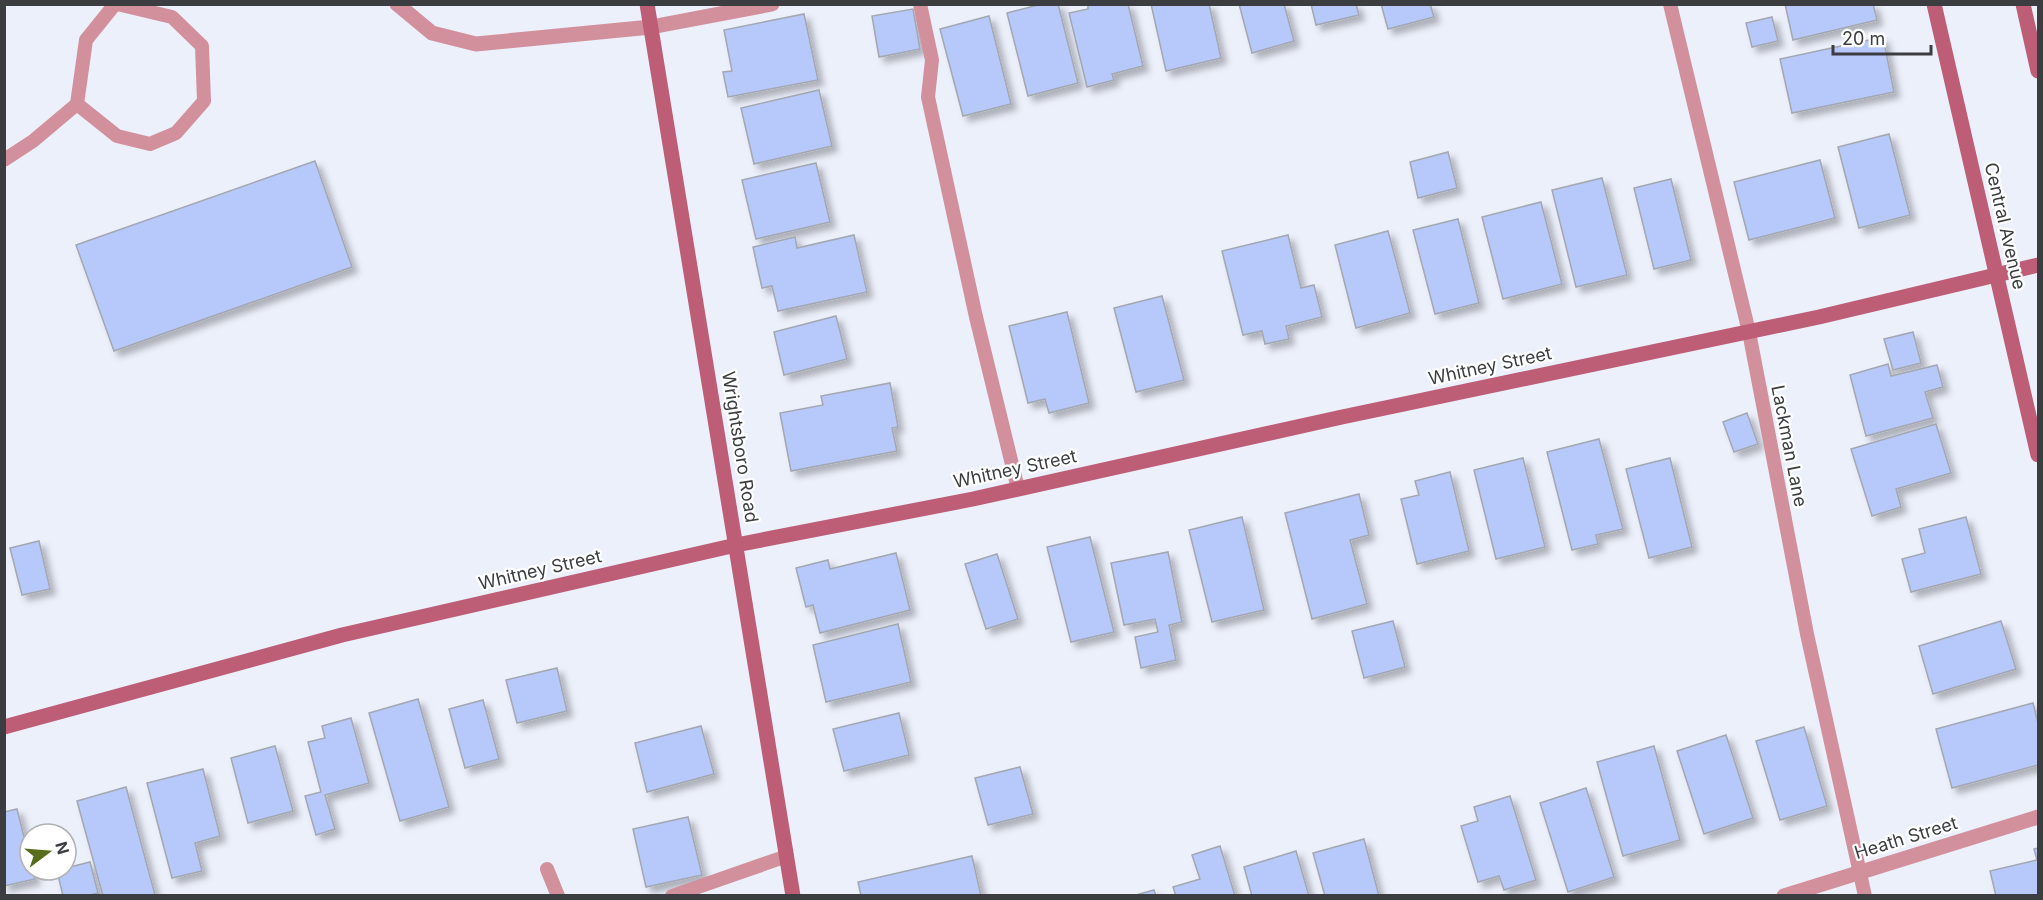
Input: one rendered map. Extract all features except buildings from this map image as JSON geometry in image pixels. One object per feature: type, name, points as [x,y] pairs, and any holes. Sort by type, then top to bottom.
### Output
[{"type":"street","points":[[397,4],[432,33],[476,44],[651,27],[772,4]]},
{"type":"street","name":"Wrightsboro Road","points":[[647,4],[793,896]]},
{"type":"street","name":"Central Avenue","points":[[1934,4],[2038,455]]},
{"type":"street","points":[[2023,4],[2038,71]]},
{"type":"street","name":"Whitney Street","points":[[4,727],[342,635],[736,545],[1018,489],[1749,332],[2038,265]]},
{"type":"street","name":"Heath Street","points":[[1784,896],[2038,817]]},
{"type":"lane","points":[[4,160],[33,141],[77,104],[86,40],[116,4],[172,17],[201,46],[204,101],[176,133],[150,144],[117,136],[77,104]]},
{"type":"lane","points":[[920,4],[932,60],[928,97],[976,316],[1018,489]]},
{"type":"lane","name":"Lackman Lane","points":[[1670,4],[1749,332],[1807,634],[1865,896]]},
{"type":"lane","points":[[672,896],[787,856]]},
{"type":"lane","points":[[547,869],[558,896]]}]
